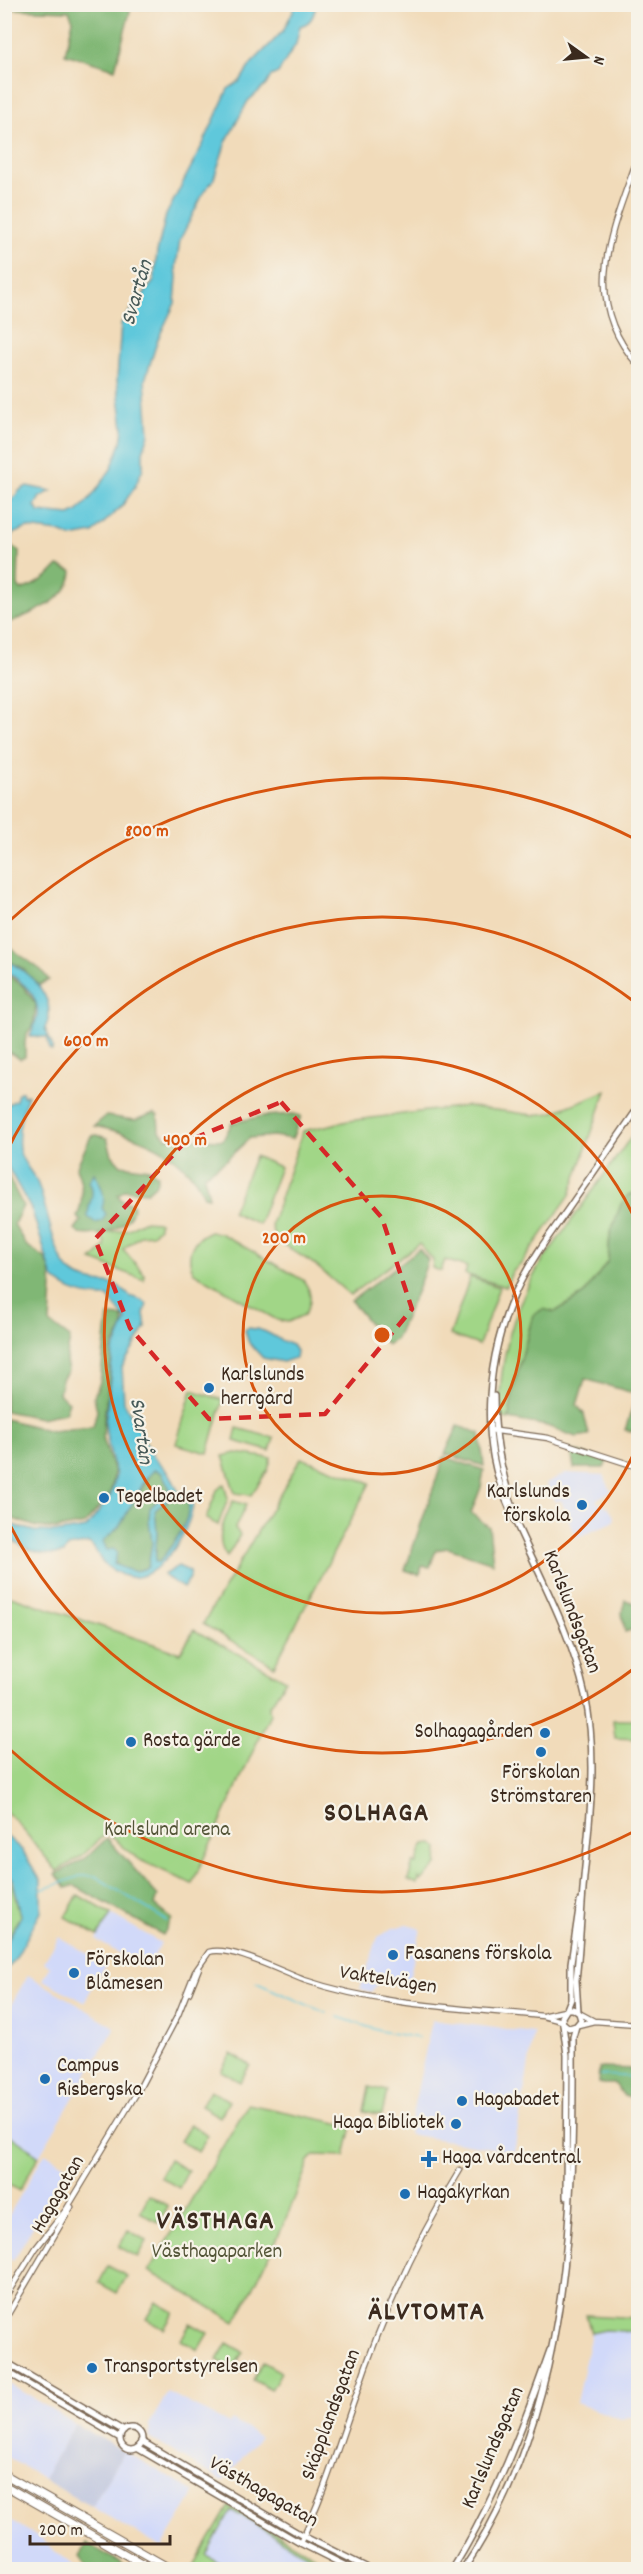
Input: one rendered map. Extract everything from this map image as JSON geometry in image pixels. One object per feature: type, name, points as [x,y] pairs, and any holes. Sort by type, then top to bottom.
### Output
[{"type":"highway","points":[[4,2474],[173,2570]]},
{"type":"highway","points":[[4,2485],[153,2570]]},
{"type":"main road","name":"Karlslundsgatan","points":[[579,2012],[576,1980],[593,1784],[591,1741],[581,1679],[562,1624],[523,1536],[501,1467],[492,1430],[494,1387],[499,1340],[515,1293],[528,1269],[639,1108]]},
{"type":"main road","name":"Karlslundsgatan","points":[[566,2010],[571,1999],[573,1951],[584,1880]]},
{"type":"main road","points":[[566,2010],[579,2012],[581,2020],[577,2026],[569,2028],[562,2022],[566,2010]]},
{"type":"main road","name":"Karlslundsgatan","points":[[562,2022],[567,2055],[566,2246]]},
{"type":"main road","name":"Karlslundsgatan","points":[[463,2570],[490,2523],[519,2460],[545,2383],[562,2290],[566,2246],[572,2145],[573,2037],[577,2026]]},
{"type":"main road","name":"Karlslundsgatan","points":[[452,2570],[479,2525],[506,2469],[555,2334]]},
{"type":"main road","points":[[4,2363],[124,2431]]},
{"type":"main road","points":[[4,2370],[120,2438],[126,2448],[137,2448],[141,2441],[137,2431],[130,2429],[124,2431],[120,2438]]},
{"type":"main road","name":"Västhagagatan","points":[[141,2441],[166,2457],[181,2462],[194,2473],[303,2536],[372,2570]]},
{"type":"main road","name":"Västhagagatan","points":[[137,2448],[300,2543],[354,2570]]},
{"type":"street","points":[[639,157],[608,247],[605,277],[608,303],[614,325],[627,350],[639,365]]},
{"type":"street","points":[[492,1430],[548,1438],[639,1467]]},
{"type":"street","name":"Hagagatan","points":[[4,2321],[150,2070],[206,1955],[213,1950],[233,1953]]},
{"type":"street","name":"Vaktelvägen","points":[[233,1953],[311,1982],[369,1998],[543,2016],[562,2022]]},
{"type":"street","name":"Vaktelvägen","points":[[543,2016],[566,2010]]},
{"type":"street","points":[[579,2012],[594,2021]]},
{"type":"street","points":[[577,2026],[594,2021],[639,2024]]},
{"type":"street","name":"Hagagatan","points":[[4,2299],[36,2248],[66,2210],[123,2116]]},
{"type":"street","name":"Skäpplandsgatan","points":[[300,2543],[339,2448],[380,2332],[425,2229],[459,2170]]},
{"type":"highlighted area","points":[[281,1102],[382,1218],[412,1309],[325,1414],[209,1419],[130,1328],[95,1239],[185,1142]]},
{"type":"shaded area","name":"Karlslunds förskola","points":[[567,1473],[604,1475],[611,1492],[598,1498],[596,1502],[608,1507],[615,1518],[613,1522],[576,1538],[561,1500],[555,1502],[546,1483]]},
{"type":"shaded area","points":[[111,1914],[161,1943],[147,1969],[96,1940]]},
{"type":"shaded area","name":"Fasanens förskola","points":[[407,1925],[421,1929],[408,1983],[384,1977],[371,1992],[360,1989],[378,1937],[393,1928]]},
{"type":"shaded area","name":"Förskolan Blåmesen","points":[[59,1937],[106,1964],[84,2002],[43,1980],[50,1967],[44,1962]]},
{"type":"shaded area","name":"Campus Risbergska","points":[[28,1975],[115,2027],[39,2156],[5,2131],[5,2015]]},
{"type":"shaded area","points":[[432,2020],[534,2033],[514,2152],[408,2134]]},
{"type":"shaded area","points":[[45,2153],[68,2167],[13,2261],[5,2256],[5,2222]]},
{"type":"shaded area","points":[[605,2330],[638,2332],[638,2415],[621,2419],[576,2403],[591,2333]]},
{"type":"shaded area","points":[[9,2384],[75,2424],[43,2479],[5,2455],[5,2391]]},
{"type":"shaded area","points":[[168,2392],[229,2424],[232,2420],[260,2437],[223,2481],[150,2438],[149,2425]]},
{"type":"shaded area","points":[[75,2424],[124,2451],[92,2507],[43,2479]]},
{"type":"shaded area","points":[[124,2451],[195,2492],[162,2548],[92,2507]]},
{"type":"shaded area","points":[[231,2510],[314,2559],[311,2564],[326,2569],[230,2569],[205,2555]]},
{"type":"shaded area","points":[[5,2517],[35,2535],[77,2569],[5,2569]]},
{"type":"green space","points":[[13,5],[159,5],[160,8],[131,8],[115,69],[65,54],[73,20],[69,11],[13,9]]},
{"type":"green space","points":[[11,546],[19,551],[18,586],[21,590],[41,581],[58,566],[72,571],[70,582],[56,599],[36,611],[5,624],[5,604]]},
{"type":"green space","points":[[5,944],[41,970],[49,980],[39,985],[22,968],[5,959]]},
{"type":"green space","points":[[5,973],[23,986],[36,1004],[33,1027],[26,1037],[25,1057],[20,1059],[5,1050]]},
{"type":"green space","points":[[606,1091],[570,1195],[521,1264],[512,1272],[506,1287],[465,1274],[467,1267],[445,1260],[441,1271],[432,1268],[433,1260],[419,1244],[350,1295],[314,1264],[275,1239],[271,1225],[303,1131],[348,1121],[466,1106],[533,1115],[551,1113]]},
{"type":"green space","points":[[154,1113],[158,1116],[159,1130],[166,1138],[223,1140],[232,1123],[263,1116],[294,1114],[301,1116],[292,1139],[273,1136],[250,1138],[224,1162],[204,1175],[209,1197],[204,1196],[196,1181],[185,1168],[158,1148],[127,1135],[94,1126],[106,1116],[135,1120]]},
{"type":"green space","points":[[638,1127],[638,1192],[628,1195],[610,1234],[608,1261],[584,1294],[555,1312],[533,1315],[513,1390],[509,1419],[499,1417],[504,1357],[514,1320],[529,1284],[539,1266]]},
{"type":"green space","points":[[91,1136],[107,1138],[112,1155],[121,1165],[149,1169],[158,1175],[156,1184],[147,1192],[125,1190],[118,1195],[121,1200],[134,1205],[127,1220],[120,1226],[96,1234],[79,1234],[75,1229],[81,1221],[77,1217],[82,1192],[76,1168]]},
{"type":"green space","points":[[255,1156],[280,1167],[259,1224],[232,1212]]},
{"type":"green space","points":[[4,1168],[23,1206],[14,1224],[26,1245],[45,1258],[50,1269],[52,1287],[50,1323],[70,1338],[66,1361],[68,1371],[62,1379],[59,1394],[69,1402],[65,1413],[40,1418],[5,1411]]},
{"type":"green space","points":[[638,1192],[638,1433],[625,1430],[637,1394],[585,1379],[577,1405],[584,1414],[589,1435],[576,1437],[547,1426],[509,1419],[513,1390],[533,1315],[543,1309],[555,1312],[584,1294],[608,1261],[610,1234],[621,1204],[628,1195]]},
{"type":"green space","points":[[143,1221],[159,1222],[159,1228],[152,1234],[141,1235],[123,1249],[144,1274],[144,1280],[92,1260],[105,1247],[105,1242],[99,1234],[129,1229]]},
{"type":"green space","points":[[208,1232],[220,1233],[303,1280],[310,1297],[309,1306],[304,1315],[288,1322],[277,1320],[194,1273],[190,1261],[191,1249],[197,1239]]},
{"type":"green space","points":[[419,1249],[428,1260],[395,1340],[387,1345],[351,1301]]},
{"type":"green space","points":[[470,1277],[499,1287],[479,1345],[450,1335]]},
{"type":"green space","points":[[108,1316],[123,1317],[123,1327],[113,1346],[104,1420],[103,1438],[114,1472],[110,1494],[85,1524],[57,1529],[37,1527],[13,1519],[5,1505],[5,1419],[52,1431],[93,1426],[97,1411],[94,1396],[100,1382]]},
{"type":"green space","points":[[192,1390],[223,1400],[208,1453],[176,1444]]},
{"type":"green space","points":[[458,1426],[480,1433],[484,1466],[445,1454]]},
{"type":"green space","points":[[237,1428],[274,1438],[270,1451],[234,1441]]},
{"type":"green space","points":[[571,1450],[607,1461],[604,1468],[574,1468]]},
{"type":"green space","points":[[236,1453],[271,1458],[268,1470],[251,1495],[235,1493],[223,1456]]},
{"type":"green space","points":[[444,1457],[484,1470],[481,1487],[471,1513],[489,1527],[493,1563],[448,1548],[436,1550],[430,1567],[422,1566],[420,1575],[405,1570]]},
{"type":"green space","points":[[301,1458],[370,1483],[274,1666],[203,1624]]},
{"type":"green space","points":[[155,1468],[162,1473],[170,1489],[150,1508],[152,1543],[148,1567],[139,1570],[125,1570],[114,1562],[102,1541],[125,1516]]},
{"type":"green space","points":[[224,1484],[228,1499],[218,1525],[206,1519],[217,1490]]},
{"type":"green space","points":[[173,1497],[185,1499],[189,1505],[186,1521],[174,1542],[159,1562],[155,1563],[157,1532],[155,1510]]},
{"type":"green space","points":[[233,1501],[246,1505],[235,1528],[240,1535],[227,1557],[221,1543],[221,1536]]},
{"type":"green space","name":"Rosta gärde","points":[[11,1596],[180,1653],[194,1630],[286,1680],[269,1707],[270,1714],[192,1884],[138,1859],[107,1833],[82,1856],[57,1871],[5,1811],[4,1610]]},
{"type":"green space","points":[[625,1600],[638,1604],[638,1628],[625,1632],[622,1613]]},
{"type":"green space","points":[[613,1720],[638,1720],[638,1739],[615,1738]]},
{"type":"green space","points":[[107,1838],[158,1896],[155,1905],[172,1919],[163,1935],[75,1886],[66,1888],[56,1874],[86,1858]]},
{"type":"green space","points":[[433,1844],[438,1848],[437,1865],[421,1881],[419,1878],[418,1884],[408,1880],[413,1862],[417,1864],[424,1845]]},
{"type":"green space","points":[[5,1873],[11,1881],[20,1916],[5,1942]]},
{"type":"green space","points":[[78,1895],[111,1914],[98,1936],[65,1917]]},
{"type":"green space","points":[[231,2054],[250,2065],[240,2082],[221,2071]]},
{"type":"green space","points":[[599,2068],[638,2069],[638,2100],[624,2096],[615,2084],[598,2084]]},
{"type":"green space","points":[[369,2087],[387,2091],[382,2115],[364,2111]]},
{"type":"green space","points":[[210,2090],[229,2101],[220,2117],[201,2106]]},
{"type":"green space","name":"Västhagaparken","points":[[248,2104],[352,2126],[345,2156],[315,2155],[309,2161],[275,2243],[235,2322],[149,2271]]},
{"type":"green space","points":[[190,2124],[208,2135],[198,2152],[180,2141]]},
{"type":"green space","points":[[4,2131],[39,2156],[19,2191],[5,2182]]},
{"type":"green space","points":[[169,2160],[188,2171],[179,2188],[160,2177]]},
{"type":"green space","points":[[149,2195],[168,2206],[159,2223],[140,2212]]},
{"type":"green space","points":[[128,2230],[147,2241],[138,2257],[119,2247]]},
{"type":"green space","points":[[108,2266],[127,2276],[117,2293],[99,2283]]},
{"type":"green space","points":[[156,2302],[174,2312],[164,2329],[146,2319]]},
{"type":"green space","points":[[586,2315],[638,2318],[638,2332],[605,2330],[591,2333]]},
{"type":"green space","points":[[190,2323],[208,2333],[198,2350],[181,2340]]},
{"type":"green space","points":[[227,2343],[243,2352],[233,2369],[217,2360]]},
{"type":"green space","points":[[263,2362],[281,2372],[271,2390],[253,2380]]},
{"type":"green space","points":[[229,2506],[315,2556],[322,2564],[320,2567],[311,2564],[314,2559],[231,2510],[206,2555],[230,2569],[192,2569]]},
{"type":"green space","points":[[86,2543],[132,2569],[90,2569],[79,2557]]},
{"type":"water","points":[[296,5],[316,5],[311,18],[300,26],[296,44],[278,73],[271,76],[266,85],[248,101],[226,142],[213,181],[205,190],[180,240],[176,267],[175,303],[158,339],[145,380],[149,434],[143,452],[143,468],[135,487],[122,506],[93,533],[71,537],[59,532],[27,528],[12,534],[5,589],[5,508],[20,490],[27,486],[51,491],[40,497],[35,506],[39,512],[70,515],[78,511],[93,495],[111,469],[121,443],[123,428],[117,380],[121,323],[154,281],[157,252],[166,215],[204,142],[228,89],[240,81],[251,64],[283,31]]},
{"type":"water","points":[[5,960],[23,971],[40,987],[48,1007],[49,1017],[45,1028],[53,1047],[52,1051],[47,1037],[30,1037],[37,1015],[35,1001],[23,984],[5,971]]},
{"type":"water","points":[[22,1091],[23,1096],[28,1095],[19,1128],[20,1154],[37,1182],[56,1245],[66,1268],[83,1279],[116,1285],[130,1296],[147,1304],[144,1313],[146,1327],[122,1367],[124,1402],[153,1456],[170,1474],[178,1491],[186,1495],[193,1504],[186,1529],[178,1542],[169,1555],[147,1574],[134,1577],[122,1575],[106,1566],[89,1543],[68,1547],[64,1553],[48,1554],[26,1548],[5,1535],[5,1512],[12,1525],[34,1531],[60,1532],[86,1528],[110,1497],[116,1475],[105,1423],[113,1351],[126,1320],[108,1297],[79,1293],[58,1283],[53,1278],[32,1211],[5,1162],[5,1141],[9,1136],[5,1106],[16,1100],[18,1093]],"holes":[[[155,1469],[162,1473],[170,1489],[150,1508],[152,1543],[148,1567],[135,1571],[114,1564],[117,1553],[114,1549],[107,1550],[103,1541],[119,1527],[146,1479]],[[172,1497],[185,1499],[189,1505],[186,1521],[159,1562],[155,1562],[157,1532],[155,1510]]]},
{"type":"water","points":[[94,1173],[102,1190],[104,1199],[102,1208],[106,1214],[102,1221],[96,1223],[88,1217],[92,1195],[89,1182]]},
{"type":"water","points":[[248,1328],[267,1332],[292,1345],[296,1351],[295,1358],[283,1362],[263,1358],[249,1343],[245,1330]]},
{"type":"water","points":[[178,1566],[189,1571],[190,1578],[183,1588],[163,1575]]},
{"type":"water","points":[[4,1834],[22,1850],[41,1881],[41,1912],[14,1961],[5,1972],[5,1945],[21,1916],[13,1880],[5,1871]]},
{"type":"waterway","points":[[41,1890],[80,1876],[95,1876],[167,1921]]},
{"type":"waterway","points":[[257,1983],[326,2013]]},
{"type":"waterway","points":[[338,2017],[380,2031],[418,2038]]},
{"type":"waterway","points":[[600,2075],[638,2077]]},
{"type":"place","name":"Karlslunds herrgård","points":[[209,1388]]},
{"type":"place","name":"Tegelbadet","points":[[104,1498]]},
{"type":"place","name":"Karlslunds förskola","points":[[582,1505]]},
{"type":"place","name":"Solhagagården","points":[[545,1733]]},
{"type":"place","name":"Rosta gärde","points":[[131,1742]]},
{"type":"place","name":"Förskolan Strömstaren","points":[[541,1752]]},
{"type":"place","name":"Fasanens förskola","points":[[393,1955]]},
{"type":"place","name":"Förskolan Blåmesen","points":[[74,1973]]},
{"type":"place","name":"Campus Risbergska","points":[[45,2079]]},
{"type":"place","name":"Hagabadet","points":[[462,2101]]},
{"type":"place","name":"Haga Bibliotek","points":[[456,2124]]},
{"type":"place","name":"Haga vårdcentral","points":[[429,2159]]},
{"type":"place","name":"Hagakyrkan","points":[[405,2194]]},
{"type":"place","name":"Transportstyrelsen","points":[[92,2368]]},
{"type":"district","name":"SOLHAGA","points":[[377,1814]]},
{"type":"district","name":"VÄSTHAGA","points":[[216,2222]]},
{"type":"district","name":"ÄLVTOMTA","points":[[427,2313]]},
{"type":"water label","name":"Svartån","points":[[138,293]]},
{"type":"water label","name":"Svartån","points":[[140,1431]]},
{"type":"park label","name":"Karlslund arena","points":[[167,1831]]}]
